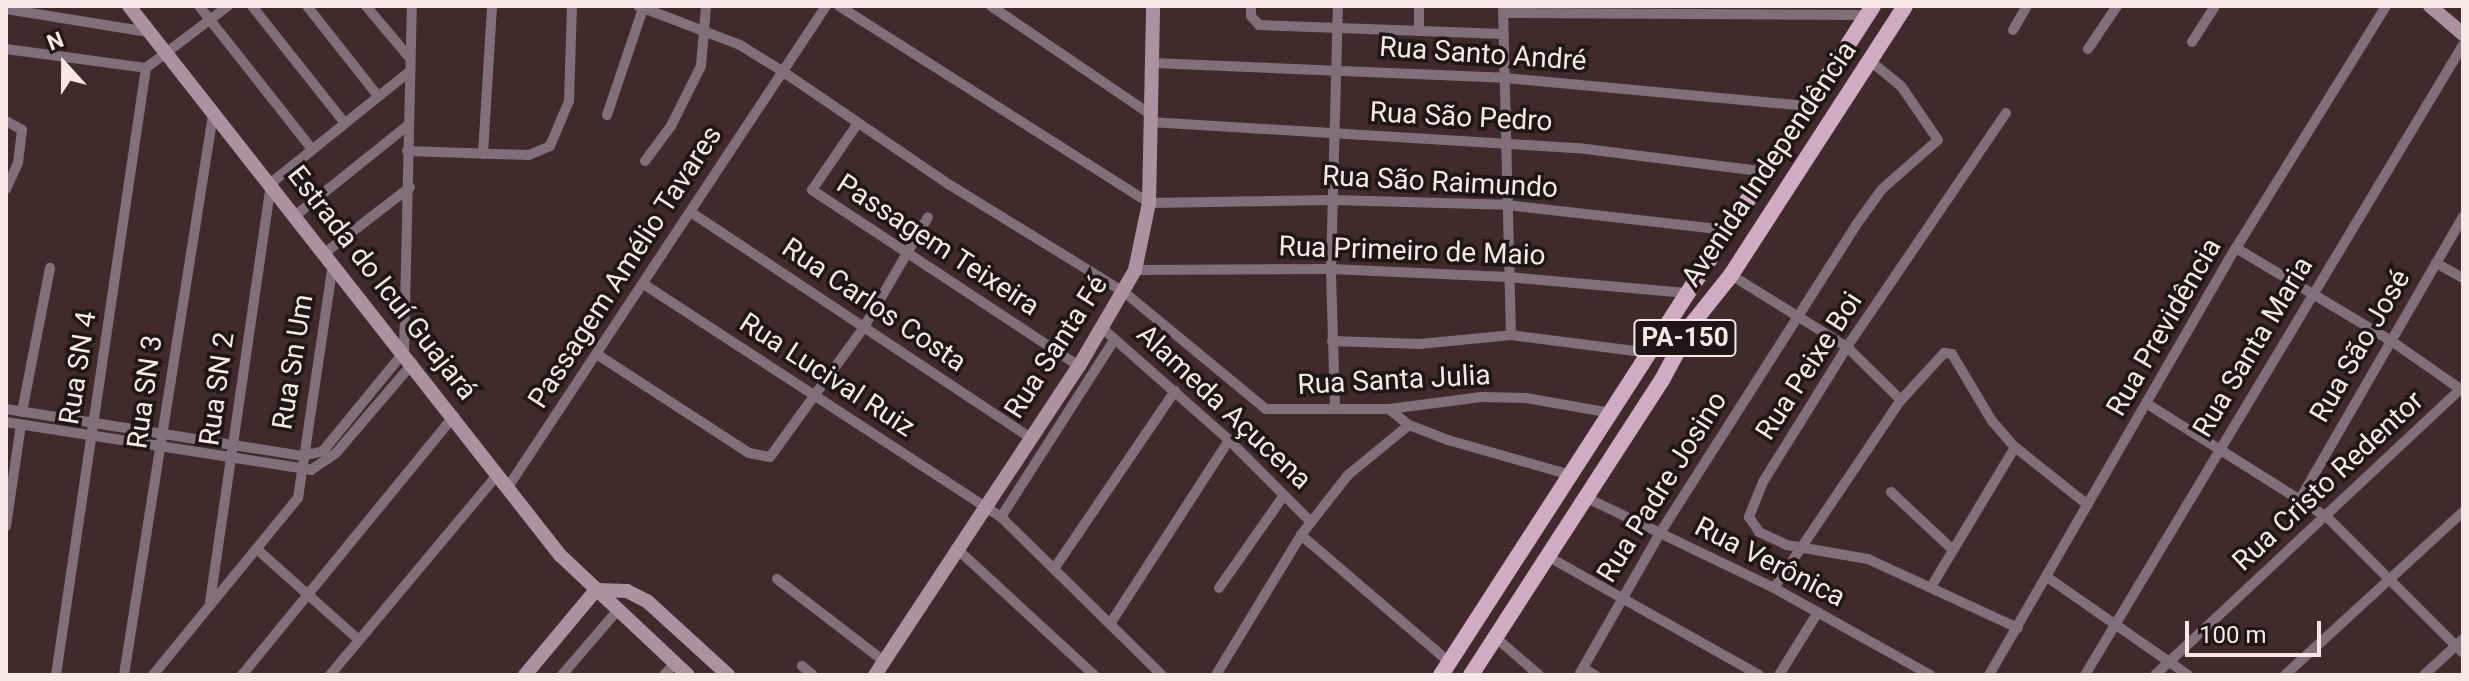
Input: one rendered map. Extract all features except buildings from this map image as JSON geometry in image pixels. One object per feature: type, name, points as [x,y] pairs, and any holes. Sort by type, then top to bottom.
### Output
[{"type":"main road","name":"Avenida Independência","points":[[1471,675],[1662,380],[1692,324],[1731,275],[1905,6]]},
{"type":"main road","name":"Avenida Independência","points":[[1445,669],[1727,230],[1769,172],[1869,11]]},
{"type":"street","name":"Estrada do Icuí Guajará","points":[[129,6],[213,115],[330,257],[560,555],[688,675]]},
{"type":"street","points":[[199,6],[312,149]]},
{"type":"street","points":[[6,49],[146,68],[167,56],[228,6]]},
{"type":"street","points":[[252,6],[344,122]]},
{"type":"street","points":[[307,6],[378,96]]},
{"type":"street","points":[[366,6],[409,57]]},
{"type":"street","points":[[6,422],[301,469],[327,462],[409,358],[410,187],[407,126],[412,6]]},
{"type":"street","points":[[483,154],[492,6]]},
{"type":"street","points":[[407,151],[542,153],[558,134],[569,101],[572,6]]},
{"type":"street","points":[[607,115],[642,6]]},
{"type":"street","name":"Rua Santa Julia","points":[[642,6],[705,29],[782,71],[858,123],[1124,292],[1266,409],[1389,409],[1481,397],[1526,398],[1611,413]]},
{"type":"street","points":[[645,161],[671,126],[701,66],[706,6]]},
{"type":"street","name":"Passagem Amélio Tavares","points":[[508,487],[645,285],[826,6]]},
{"type":"street","points":[[839,6],[1149,203]]},
{"type":"street","points":[[991,6],[1150,118]]},
{"type":"street","name":"Rua Santa Fé","points":[[875,675],[983,506],[1079,366],[1135,270],[1149,203],[1153,6]]},
{"type":"street","points":[[1251,6],[1251,16],[1259,25],[1504,34]]},
{"type":"street","points":[[1335,407],[1331,269],[1332,134],[1338,6]]},
{"type":"street","points":[[1419,6],[1419,31]]},
{"type":"street","points":[[2013,30],[2027,6]]},
{"type":"street","points":[[2088,49],[2117,6]]},
{"type":"street","points":[[2192,42],[2215,6]]},
{"type":"street","name":"Rua Previdência","points":[[1989,675],[2149,405],[2236,248],[2386,6]]},
{"type":"street","points":[[2430,6],[2463,34]]},
{"type":"street","points":[[6,9],[148,32]]},
{"type":"street","points":[[1511,335],[1503,9],[1869,11]]},
{"type":"street","name":"Rua Santa Maria","points":[[2085,675],[2463,45]]},
{"type":"street","name":"Rua Padre Josino","points":[[1581,672],[1660,533],[1873,199],[1938,140],[1901,86],[1870,61]]},
{"type":"street","name":"Rua Santo André","points":[[1153,63],[1505,78],[1808,106]]},
{"type":"street","name":"Rua SN 4","points":[[56,675],[146,68]]},
{"type":"street","points":[[271,183],[408,73]]},
{"type":"street","name":"Rua Peixe Boi","points":[[1805,547],[1759,532],[1751,524],[1750,509],[1847,347],[1951,187],[2006,113]]},
{"type":"street","name":"Rua SN 3","points":[[124,675],[165,433],[213,115]]},
{"type":"street","name":"Rua São Pedro","points":[[1150,118],[1332,134],[1507,143],[1769,172]]},
{"type":"street","points":[[6,189],[18,163],[22,130],[8,121]]},
{"type":"street","name":"Passagem Teixeira","points":[[858,123],[812,190],[907,256],[1079,366]]},
{"type":"street","points":[[296,215],[407,126]]},
{"type":"street","name":"Rua SN 2","points":[[210,602],[271,183]]},
{"type":"street","points":[[330,257],[410,187]]},
{"type":"street","name":"Rua São Raimundo","points":[[1149,203],[1333,200],[1509,206],[1727,230]]},
{"type":"street","name":"Rua Carlos Costa","points":[[692,213],[1029,437]]},
{"type":"street","points":[[598,355],[763,459],[778,448],[864,327],[928,217]]},
{"type":"street","name":"Rua São José","points":[[2300,499],[2463,217]]},
{"type":"street","points":[[2236,248],[2390,340],[2462,389]]},
{"type":"street","name":"Rua Sn Um","points":[[153,675],[210,602],[259,551],[298,498],[330,257]]},
{"type":"street","points":[[2436,263],[2463,278]]},
{"type":"street","points":[[22,412],[50,268]]},
{"type":"street","name":"Rua Primeiro de Maio","points":[[1135,270],[1331,269],[1508,277],[1686,293]]},
{"type":"street","points":[[1731,275],[1847,347],[1901,400]]},
{"type":"street","name":"Rua Lucival Ruiz","points":[[645,285],[1001,517],[1056,566],[1162,675]]},
{"type":"street","name":"Alameda Açucena","points":[[1102,328],[1229,440],[1311,522]]},
{"type":"street","points":[[1332,341],[1420,344],[1511,335],[1650,353]]},
{"type":"street","points":[[1001,517],[1115,339]]},
{"type":"street","points":[[1774,588],[1805,547],[1901,400],[1948,352],[2015,447],[2088,505]]},
{"type":"street","points":[[6,409],[302,456],[323,451],[409,358]]},
{"type":"street","name":"Rua Cristo Redentor","points":[[2155,675],[2462,389]]},
{"type":"street","points":[[1056,566],[1175,391]]},
{"type":"street","points":[[2149,405],[2327,517],[2460,646],[2424,675]]},
{"type":"street","points":[[1389,409],[1409,425],[1571,475]]},
{"type":"street","points":[[242,675],[454,416]]},
{"type":"street","points":[[6,526],[21,425]]},
{"type":"street","points":[[1216,675],[1249,617],[1311,522],[1348,475],[1409,425]]},
{"type":"street","points":[[1112,621],[1229,440]]},
{"type":"street","points":[[1931,587],[2015,447]]},
{"type":"street","points":[[330,675],[498,474]]},
{"type":"street","points":[[1891,492],[1953,550]]},
{"type":"street","points":[[1219,588],[1284,495]]},
{"type":"street","name":"Rua Verônica","points":[[1585,497],[1774,588],[1930,675]]},
{"type":"street","points":[[2285,675],[2463,512]]},
{"type":"street","points":[[1301,535],[1445,669]]},
{"type":"street","points":[[1805,547],[1868,559],[2018,628]]},
{"type":"street","points":[[956,548],[1094,675]]},
{"type":"street","points":[[259,551],[359,640]]},
{"type":"street","points":[[1547,556],[1759,675]]},
{"type":"street","points":[[2047,577],[2173,660],[2188,675]]},
{"type":"street","points":[[777,579],[884,661]]},
{"type":"street","points":[[525,675],[596,590],[637,596],[728,675]]},
{"type":"street","points":[[562,675],[618,610],[637,596]]},
{"type":"street","points":[[1779,675],[1818,612]]},
{"type":"street","points":[[1495,637],[1539,675]]},
{"type":"street","points":[[664,675],[675,663]]},
{"type":"street","points":[[802,666],[813,675]]},
{"type":"street","points":[[1581,672],[1595,675]]}]
